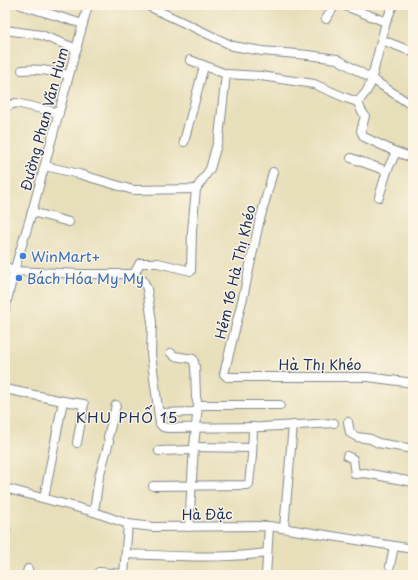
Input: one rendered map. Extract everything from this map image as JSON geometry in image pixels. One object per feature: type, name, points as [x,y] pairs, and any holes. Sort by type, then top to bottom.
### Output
[{"type":"street","points":[[21,5],[34,7],[83,24]]},
{"type":"street","name":"Đường Phan Văn Hùm","points":[[5,309],[14,271],[45,166],[88,5]]},
{"type":"street","points":[[146,5],[233,46],[262,51],[337,59],[372,79],[413,106]]},
{"type":"street","points":[[326,19],[335,5]]},
{"type":"street","points":[[342,5],[386,22]]},
{"type":"street","points":[[358,102],[366,92],[372,79],[386,22],[393,5]]},
{"type":"street","points":[[5,30],[41,35],[77,49]]},
{"type":"street","points":[[382,40],[413,52]]},
{"type":"street","points":[[190,60],[226,74],[261,76],[314,84],[358,102]]},
{"type":"street","points":[[184,142],[204,66]]},
{"type":"street","points":[[22,70],[41,70],[69,75]]},
{"type":"street","points":[[134,274],[140,263],[158,263],[191,271],[192,231],[196,190],[210,169],[219,137],[226,74]]},
{"type":"street","points":[[358,102],[365,116],[361,131],[364,137],[413,158]]},
{"type":"street","points":[[5,107],[16,103],[59,113]]},
{"type":"street","points":[[379,197],[387,172],[396,152]]},
{"type":"street","points":[[351,158],[387,172]]},
{"type":"street","points":[[45,166],[79,174],[133,190],[196,190]]},
{"type":"street","name":"Hẻm 16 Hà Thị Khéo","points":[[227,377],[224,374],[225,369],[244,293],[259,223],[273,172]]},
{"type":"street","points":[[32,212],[69,222]]},
{"type":"street","points":[[5,266],[14,271],[82,274],[134,274],[143,280],[147,289],[152,322],[152,354],[160,424],[163,427],[253,427],[334,423]]},
{"type":"street","points":[[171,353],[174,356],[192,359],[195,366],[198,409],[189,527]]},
{"type":"street","name":"Hà Thị Khéo","points":[[227,377],[368,377],[413,383]]},
{"type":"street","points":[[5,389],[84,404],[77,443]]},
{"type":"street","points":[[44,498],[63,401]]},
{"type":"street","points":[[94,512],[99,477],[109,442],[108,437],[116,405]]},
{"type":"street","points":[[159,413],[198,409],[280,405]]},
{"type":"street","points":[[348,422],[350,433],[357,437],[371,439],[378,443],[413,449]]},
{"type":"street","points":[[284,528],[293,425]]},
{"type":"street","points":[[153,486],[248,485],[252,456],[253,427]]},
{"type":"street","points":[[159,451],[194,448],[252,448]]},
{"type":"street","points":[[348,456],[353,459],[355,474],[365,473],[413,482]]},
{"type":"street","name":"Hà Đặc","points":[[5,488],[94,512],[128,524],[153,528],[269,526],[413,549]]},
{"type":"street","points":[[99,572],[124,574],[128,524]]},
{"type":"street","points":[[266,575],[269,526]]},
{"type":"street","points":[[390,566],[394,546]]},
{"type":"street","points":[[126,554],[194,557],[246,556],[267,553]]},
{"type":"place","name":"WinMart+","points":[[23,256]]},
{"type":"place","name":"Bách Hóa My My","points":[[19,278]]},
{"type":"district","name":"KHU PHỐ 15","points":[[127,416]]}]
